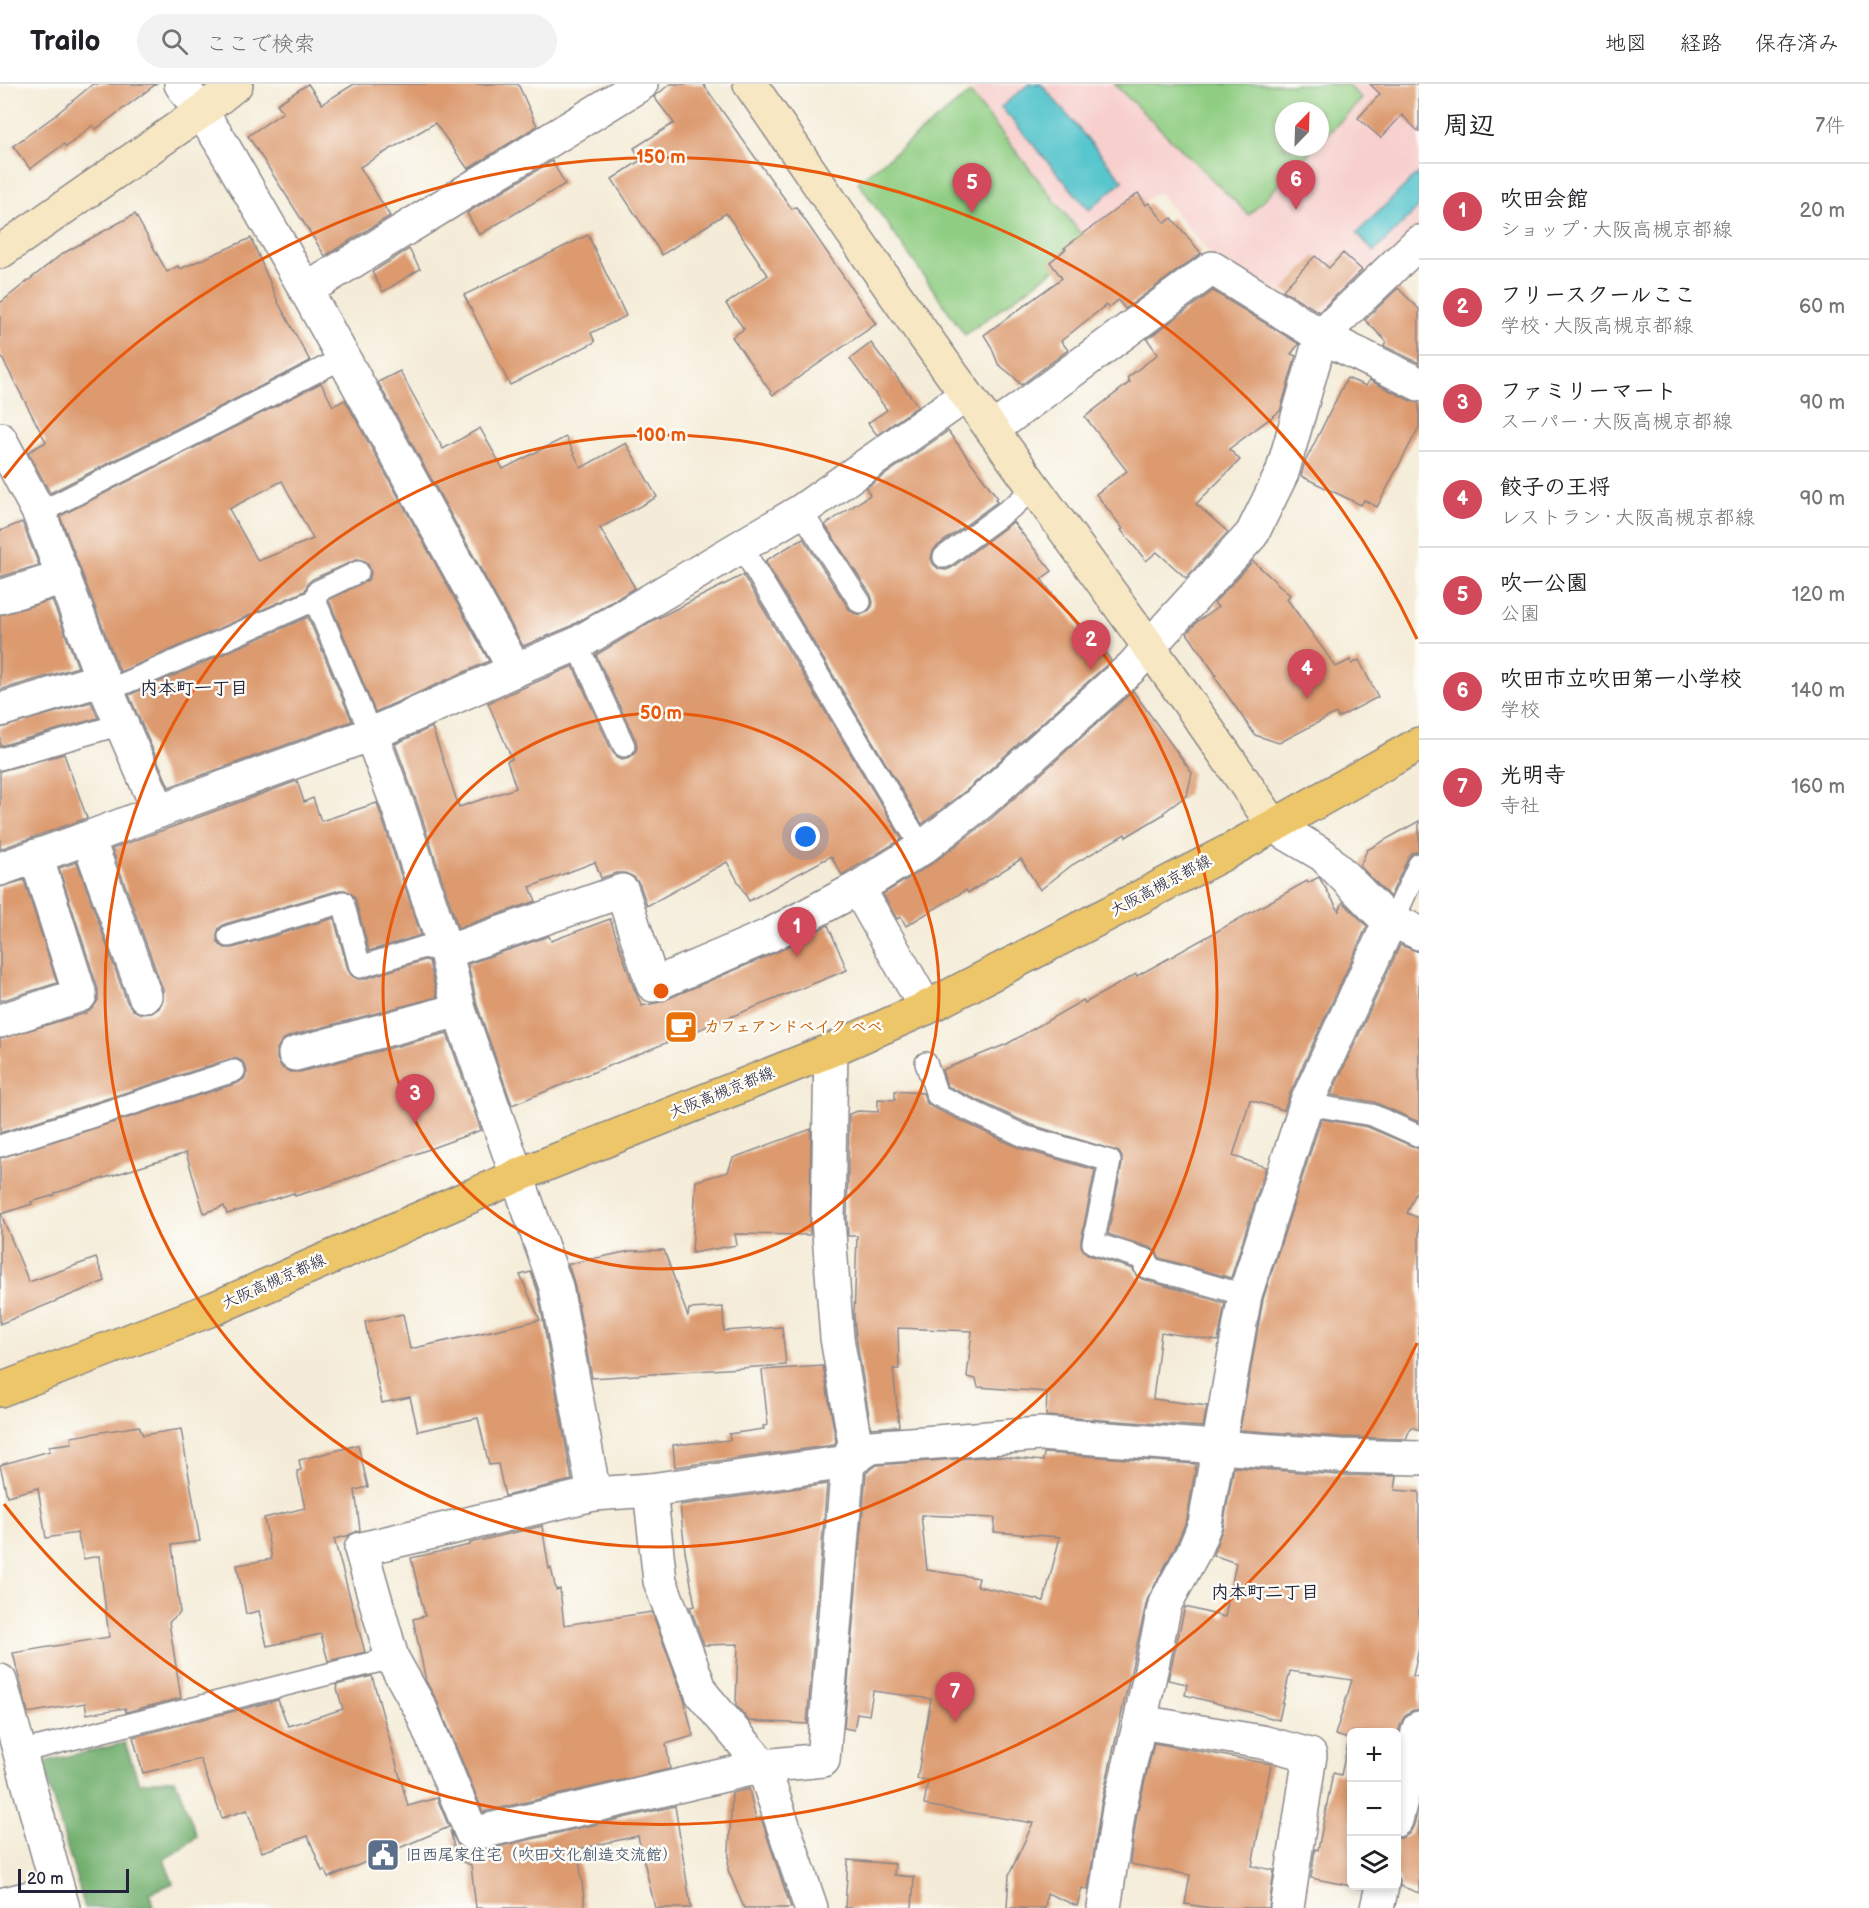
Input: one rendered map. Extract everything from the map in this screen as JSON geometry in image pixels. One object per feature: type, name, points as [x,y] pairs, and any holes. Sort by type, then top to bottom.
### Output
[{"type":"main road","name":"大阪高槻京都線","points":[[0,1390],[215,1308],[517,1176],[831,1050],[926,1008],[1274,826],[1419,744]]},
{"type":"street","points":[[181,84],[219,139],[306,290],[515,670]]},
{"type":"street","points":[[0,252],[236,84]]},
{"type":"street","points":[[306,290],[641,84]]},
{"type":"street","points":[[750,84],[966,395],[1035,487],[1274,826],[1323,855],[1382,915],[1406,927]]},
{"type":"street","points":[[446,952],[622,891],[653,986],[770,935],[858,888],[922,848],[980,803],[1132,667],[1252,534],[1282,473],[1322,336],[1419,242]]},
{"type":"street","points":[[993,429],[1212,268],[1322,336],[1419,384]]},
{"type":"street","points":[[0,869],[371,734],[577,644],[801,511],[966,395]]},
{"type":"street","points":[[0,439],[39,513],[105,685],[159,811]]},
{"type":"street","points":[[0,597],[64,577]]},
{"type":"street","points":[[0,710],[105,685]]},
{"type":"street","points":[[371,734],[399,809],[446,952],[459,1010],[556,1287],[594,1494]]},
{"type":"street","points":[[88,838],[145,996]]},
{"type":"street","points":[[0,1021],[80,995],[36,856]]},
{"type":"street","points":[[858,888],[926,1008]]},
{"type":"street","points":[[1104,1908],[1119,1809],[1165,1604],[1206,1524],[1245,1295],[1306,1104],[1386,930],[1406,927]]},
{"type":"street","points":[[295,1054],[459,1010]]},
{"type":"street","points":[[831,1050],[828,1220],[837,1338],[855,1443],[848,1462],[823,1760],[764,1766],[472,1834],[421,1710],[393,1658],[361,1549],[594,1494],[650,1490],[848,1462],[871,1447],[1040,1434],[1340,1456],[1419,1458]]},
{"type":"street","points":[[650,1490],[660,1581],[702,1694],[764,1766],[811,1908]]},
{"type":"street","points":[[0,1681],[60,1899],[0,1905]]},
{"type":"street","points":[[1140,1722],[1262,1742],[1310,1755],[1287,1908]]},
{"type":"street","points":[[1401,1800],[1419,1728]]},
{"type":"street","points":[[1377,1908],[1381,1890]]},
{"type":"lane","points":[[39,513],[343,358]]},
{"type":"lane","points":[[944,557],[1016,504],[1035,487]]},
{"type":"lane","points":[[801,511],[860,602]]},
{"type":"lane","points":[[741,546],[922,848]]},
{"type":"lane","points":[[358,572],[318,591],[315,600],[371,734]]},
{"type":"lane","points":[[105,685],[315,600]]},
{"type":"lane","points":[[577,644],[624,746]]},
{"type":"lane","points":[[0,759],[122,724]]},
{"type":"lane","points":[[1406,927],[1419,864]]},
{"type":"lane","points":[[229,936],[343,902],[360,967],[424,947],[446,952]]},
{"type":"lane","points":[[926,1063],[937,1095],[1024,1136],[1110,1161],[1093,1243],[1148,1260],[1145,1267],[1245,1295]]},
{"type":"lane","points":[[0,1146],[234,1071]]},
{"type":"lane","points":[[1306,1104],[1371,1115],[1419,1136]]},
{"type":"lane","points":[[20,1752],[393,1658]]},
{"type":"shaded area","points":[[981,84],[1419,84],[1419,228],[1325,320],[1213,258],[1158,192],[1089,244],[970,93]]},
{"type":"green space","points":[[1114,84],[1347,84],[1362,99],[1329,133],[1329,102],[1275,102],[1275,156],[1306,156],[1249,215]]},
{"type":"green space","points":[[970,93],[1089,244],[965,335],[858,182]]},
{"type":"green space","points":[[125,1743],[139,1783],[175,1779],[197,1836],[164,1859],[173,1883],[150,1893],[153,1908],[85,1908],[42,1762]]},
{"type":"water","points":[[1029,84],[1041,84],[1123,181],[1089,210],[1001,107]]},
{"type":"water","points":[[1417,174],[1419,176],[1419,207],[1374,252],[1357,233]]},
{"type":"building","points":[[93,84],[156,84],[96,129],[93,125],[66,147],[64,144],[30,169],[13,146]]},
{"type":"building","points":[[308,84],[322,104],[354,84],[518,84],[537,126],[468,169],[435,123],[360,167],[390,216],[325,256],[248,136],[283,112],[277,104]]},
{"type":"building","points":[[670,84],[703,84],[792,209],[796,207],[876,324],[773,395],[732,337],[744,329],[726,304],[768,275],[726,213],[662,255],[612,179],[641,160],[634,148],[674,123],[654,97]]},
{"type":"building","points":[[1370,84],[1419,84],[1419,132],[1402,115],[1381,138],[1358,118],[1380,94]]},
{"type":"building","points":[[552,161],[565,184],[479,235],[467,213]]},
{"type":"building","points":[[1138,193],[1146,205],[1149,203],[1165,223],[1172,218],[1201,253],[1125,309],[1118,300],[1109,308],[1106,305],[1061,341],[1068,350],[1021,385],[998,364],[984,335],[1062,278],[1050,262],[1066,249],[1064,248]]},
{"type":"building","points":[[135,214],[167,272],[178,266],[180,269],[251,238],[279,304],[310,361],[50,493],[28,452],[46,442],[0,354],[0,303],[62,254]]},
{"type":"building","points":[[588,235],[626,316],[591,333],[595,342],[510,385],[464,295]]},
{"type":"building","points":[[409,249],[420,269],[383,292],[372,272]]},
{"type":"building","points":[[1343,253],[1362,270],[1319,312],[1283,290],[1315,256],[1329,268]]},
{"type":"building","points":[[1398,288],[1419,309],[1419,363],[1384,346],[1386,341],[1365,320]]},
{"type":"building","points":[[1213,291],[1299,344],[1291,354],[1296,356],[1280,411],[1229,449],[1240,460],[1196,504],[1228,532],[1186,578],[1157,552],[1146,561],[1096,494],[1127,471],[1085,417],[1130,382],[1127,378],[1158,354],[1147,339]]},
{"type":"building","points":[[871,343],[918,406],[877,435],[868,423],[887,410],[850,359]]},
{"type":"building","points":[[400,371],[443,449],[480,428],[503,469],[566,437],[581,468],[626,443],[657,497],[600,528],[635,588],[569,627],[523,646],[378,382]]},
{"type":"building","points":[[1347,378],[1366,386],[1369,380],[1419,403],[1419,427],[1377,507],[1364,500],[1361,505],[1301,476],[1305,462]]},
{"type":"building","points":[[321,383],[333,406],[345,400],[489,661],[375,712],[329,600],[368,580],[371,574],[369,566],[365,561],[358,559],[313,579],[308,583],[305,591],[120,672],[60,516]],"holes":[[[282,481],[313,539],[258,561],[229,509]]]},
{"type":"building","points":[[948,431],[997,497],[995,499],[997,502],[936,547],[931,558],[933,564],[939,569],[951,568],[1013,522],[1052,571],[1041,579],[1097,652],[1102,648],[1111,661],[968,789],[922,824],[765,561],[803,538],[849,609],[860,615],[867,612],[872,607],[871,595],[825,525],[870,495],[866,488]]},
{"type":"building","points":[[22,522],[39,565],[0,577],[0,531]]},
{"type":"building","points":[[1253,561],[1290,595],[1287,599],[1336,667],[1350,660],[1352,664],[1359,660],[1378,697],[1338,718],[1336,713],[1279,743],[1255,735],[1187,633],[1198,621],[1218,607],[1214,603]]},
{"type":"building","points":[[743,575],[902,839],[842,875],[831,856],[749,901],[727,862],[647,906],[640,885],[634,877],[625,873],[616,873],[601,878],[595,862],[530,887],[536,901],[458,928],[395,744],[432,727],[459,807],[516,788],[507,761],[512,759],[488,703],[573,666],[612,751],[622,759],[630,757],[637,748],[636,741],[596,655],[654,620]]},
{"type":"building","points":[[52,600],[78,667],[0,690],[0,615]]},
{"type":"building","points":[[308,617],[352,721],[169,787],[129,695]]},
{"type":"building","points":[[1133,691],[1192,773],[1187,795],[1164,814],[1072,865],[1040,890],[1021,859],[968,893],[966,890],[906,926],[901,917],[897,919],[883,894],[933,863],[992,818]]},
{"type":"building","points":[[91,702],[98,718],[0,746],[0,728]]},
{"type":"building","points":[[64,754],[87,818],[0,849],[0,771]]},
{"type":"building","points":[[297,781],[304,802],[313,798],[321,821],[377,803],[421,935],[369,951],[355,898],[351,893],[340,890],[225,924],[219,928],[217,934],[220,945],[233,948],[334,918],[348,970],[352,976],[364,979],[425,960],[429,961],[437,997],[290,1036],[282,1040],[277,1049],[277,1059],[282,1068],[290,1072],[300,1072],[447,1033],[481,1130],[328,1186],[295,1196],[294,1193],[227,1214],[224,1206],[204,1213],[186,1153],[55,1193],[55,1195],[31,1202],[32,1204],[1,1214],[29,1282],[96,1258],[105,1281],[0,1324],[0,1158],[238,1083],[247,1073],[242,1061],[236,1058],[230,1059],[0,1133],[0,1039],[86,1013],[98,1000],[98,989],[59,868],[77,862],[127,1002],[133,1010],[141,1014],[152,1013],[159,1008],[163,1000],[163,990],[112,849]]},
{"type":"building","points":[[1419,821],[1419,851],[1412,853],[1408,858],[1390,897],[1360,866],[1367,850]]},
{"type":"building","points":[[1319,877],[1339,911],[1343,902],[1367,926],[1284,1110],[1250,1100],[1233,1156],[1266,1167],[1231,1278],[1159,1258],[1157,1252],[1151,1248],[1108,1234],[1122,1164],[1119,1152],[1029,1124],[947,1086],[942,1070],[1007,1044],[1083,1000],[1085,1003],[1136,974],[1137,976],[1307,881],[1308,883]]},
{"type":"building","points":[[24,880],[57,983],[0,1001],[0,887]]},
{"type":"building","points":[[610,919],[642,1006],[660,1002],[777,952],[828,925],[847,970],[512,1105],[477,1005],[468,964],[549,936],[551,941]]},
{"type":"building","points":[[1400,945],[1419,952],[1419,1122],[1374,1102],[1331,1095]]},
{"type":"building","points":[[895,1091],[923,1093],[927,1103],[932,1107],[1019,1148],[1095,1170],[1081,1240],[1084,1251],[1089,1255],[1133,1269],[1142,1279],[1225,1303],[1218,1341],[1161,1332],[1153,1399],[1207,1406],[1203,1427],[1046,1416],[1047,1392],[978,1387],[976,1379],[967,1377],[972,1331],[898,1328],[899,1369],[893,1369],[899,1426],[871,1428],[854,1317],[857,1236],[848,1236],[849,1114],[858,1111],[878,1112],[878,1099],[895,1100]]},
{"type":"building","points":[[1321,1119],[1368,1127],[1419,1149],[1419,1186],[1407,1213],[1419,1218],[1419,1430],[1411,1427],[1406,1439],[1240,1430],[1263,1299]]},
{"type":"building","points":[[811,1129],[810,1235],[735,1234],[737,1245],[692,1253],[696,1181],[728,1172],[733,1158]]},
{"type":"building","points":[[664,1250],[688,1317],[689,1309],[723,1307],[724,1331],[782,1327],[786,1365],[592,1378],[574,1283],[568,1264],[630,1251]]},
{"type":"building","points":[[531,1272],[538,1292],[572,1480],[505,1496],[498,1464],[489,1465],[478,1418],[418,1431],[410,1397],[382,1403],[365,1322],[403,1314],[410,1349],[540,1320],[520,1275]]},
{"type":"building","points":[[823,1366],[836,1441],[834,1445],[675,1467],[673,1445],[730,1440],[729,1434],[764,1429],[763,1426],[768,1425],[762,1370]]},
{"type":"building","points":[[139,1426],[143,1435],[181,1429],[200,1541],[172,1545],[180,1613],[169,1622],[181,1698],[126,1712],[125,1708],[87,1714],[85,1703],[28,1713],[13,1653],[109,1637],[99,1556],[84,1559],[77,1533],[46,1538],[38,1488],[7,1496],[0,1465],[50,1451],[49,1446],[72,1443],[71,1437]]},
{"type":"building","points":[[358,1445],[368,1487],[355,1490],[360,1530],[334,1539],[365,1652],[328,1661],[321,1634],[267,1646],[259,1611],[246,1614],[237,1565],[272,1559],[264,1518],[305,1508],[297,1471],[301,1470],[299,1460]]},
{"type":"building","points":[[1044,1453],[1196,1464],[1187,1519],[1147,1600],[1101,1805],[1088,1890],[1082,1888],[1077,1906],[1047,1893],[1045,1908],[1007,1908],[1009,1875],[1033,1823],[924,1805],[928,1780],[917,1779],[931,1699],[873,1691],[869,1715],[857,1713],[854,1730],[844,1728],[866,1473],[877,1465],[994,1456],[1043,1461]],"holes":[[[921,1515],[995,1518],[994,1532],[1060,1537],[1044,1601],[977,1586],[979,1578],[927,1570]]]},
{"type":"building","points":[[1234,1467],[1339,1475],[1397,1476],[1395,1490],[1419,1492],[1419,1648],[1413,1676],[1419,1677],[1419,1710],[1413,1710],[1405,1715],[1400,1728],[1347,1728],[1347,1738],[1335,1735],[1352,1680],[1290,1671],[1279,1720],[1185,1695],[1187,1684],[1168,1680],[1185,1607],[1225,1617],[1236,1563],[1213,1555],[1223,1527]]},
{"type":"building","points":[[827,1484],[807,1724],[749,1721],[736,1705],[738,1644],[704,1645],[690,1607],[695,1606],[685,1551],[680,1505]]},
{"type":"building","points":[[542,1526],[549,1569],[551,1568],[556,1590],[560,1589],[564,1625],[652,1612],[685,1702],[693,1736],[666,1744],[670,1769],[483,1812],[438,1703],[426,1681],[413,1619],[425,1616],[411,1558]]},
{"type":"building","points":[[372,1676],[408,1806],[437,1798],[449,1827],[328,1878],[325,1870],[322,1871],[308,1836],[262,1852],[247,1810],[222,1818],[200,1759],[143,1773],[133,1737],[278,1700],[288,1726],[343,1709],[336,1685]]},
{"type":"building","points":[[1154,1743],[1271,1764],[1252,1866],[1274,1870],[1269,1908],[1211,1908],[1185,1904],[1190,1875],[1130,1864],[1137,1813]]},
{"type":"building","points":[[1347,1748],[1347,1885],[1311,1878],[1315,1849],[1318,1850],[1333,1773],[1341,1775]]},
{"type":"building","points":[[749,1789],[756,1819],[761,1818],[791,1908],[744,1908],[728,1870],[732,1793]]},
{"type":"building","points":[[1419,1805],[1419,1893],[1401,1886],[1401,1838],[1410,1833]]},
{"type":"building","points":[[675,1806],[691,1908],[655,1908],[638,1836],[578,1849],[585,1908],[476,1908],[471,1865],[457,1860],[450,1830],[460,1849],[476,1852]]},
{"type":"building","points":[[848,1860],[895,1864],[894,1875],[914,1877],[912,1908],[845,1908]]},
{"type":"place","name":"吹田市立吹田第一小学校","points":[[1296,210]]},
{"type":"place","name":"吹一公園","points":[[972,213]]},
{"type":"place","name":"フリースクールここ","points":[[1091,670]]},
{"type":"place","name":"餃子の王将","points":[[1307,699]]},
{"type":"place","name":"吹田会館","points":[[797,957]]},
{"type":"place","name":"カフェアンドベイク ベベ","points":[[681,1027]]},
{"type":"place","name":"ファミリーマート","points":[[415,1124]]},
{"type":"place","name":"光明寺","points":[[955,1722]]},
{"type":"place","name":"旧西尾家住宅（吹田文化創造交流館）","points":[[383,1855]]},
{"type":"district","name":"内本町一丁目","points":[[194,688]]},
{"type":"district","name":"内本町二丁目","points":[[1265,1592]]}]
